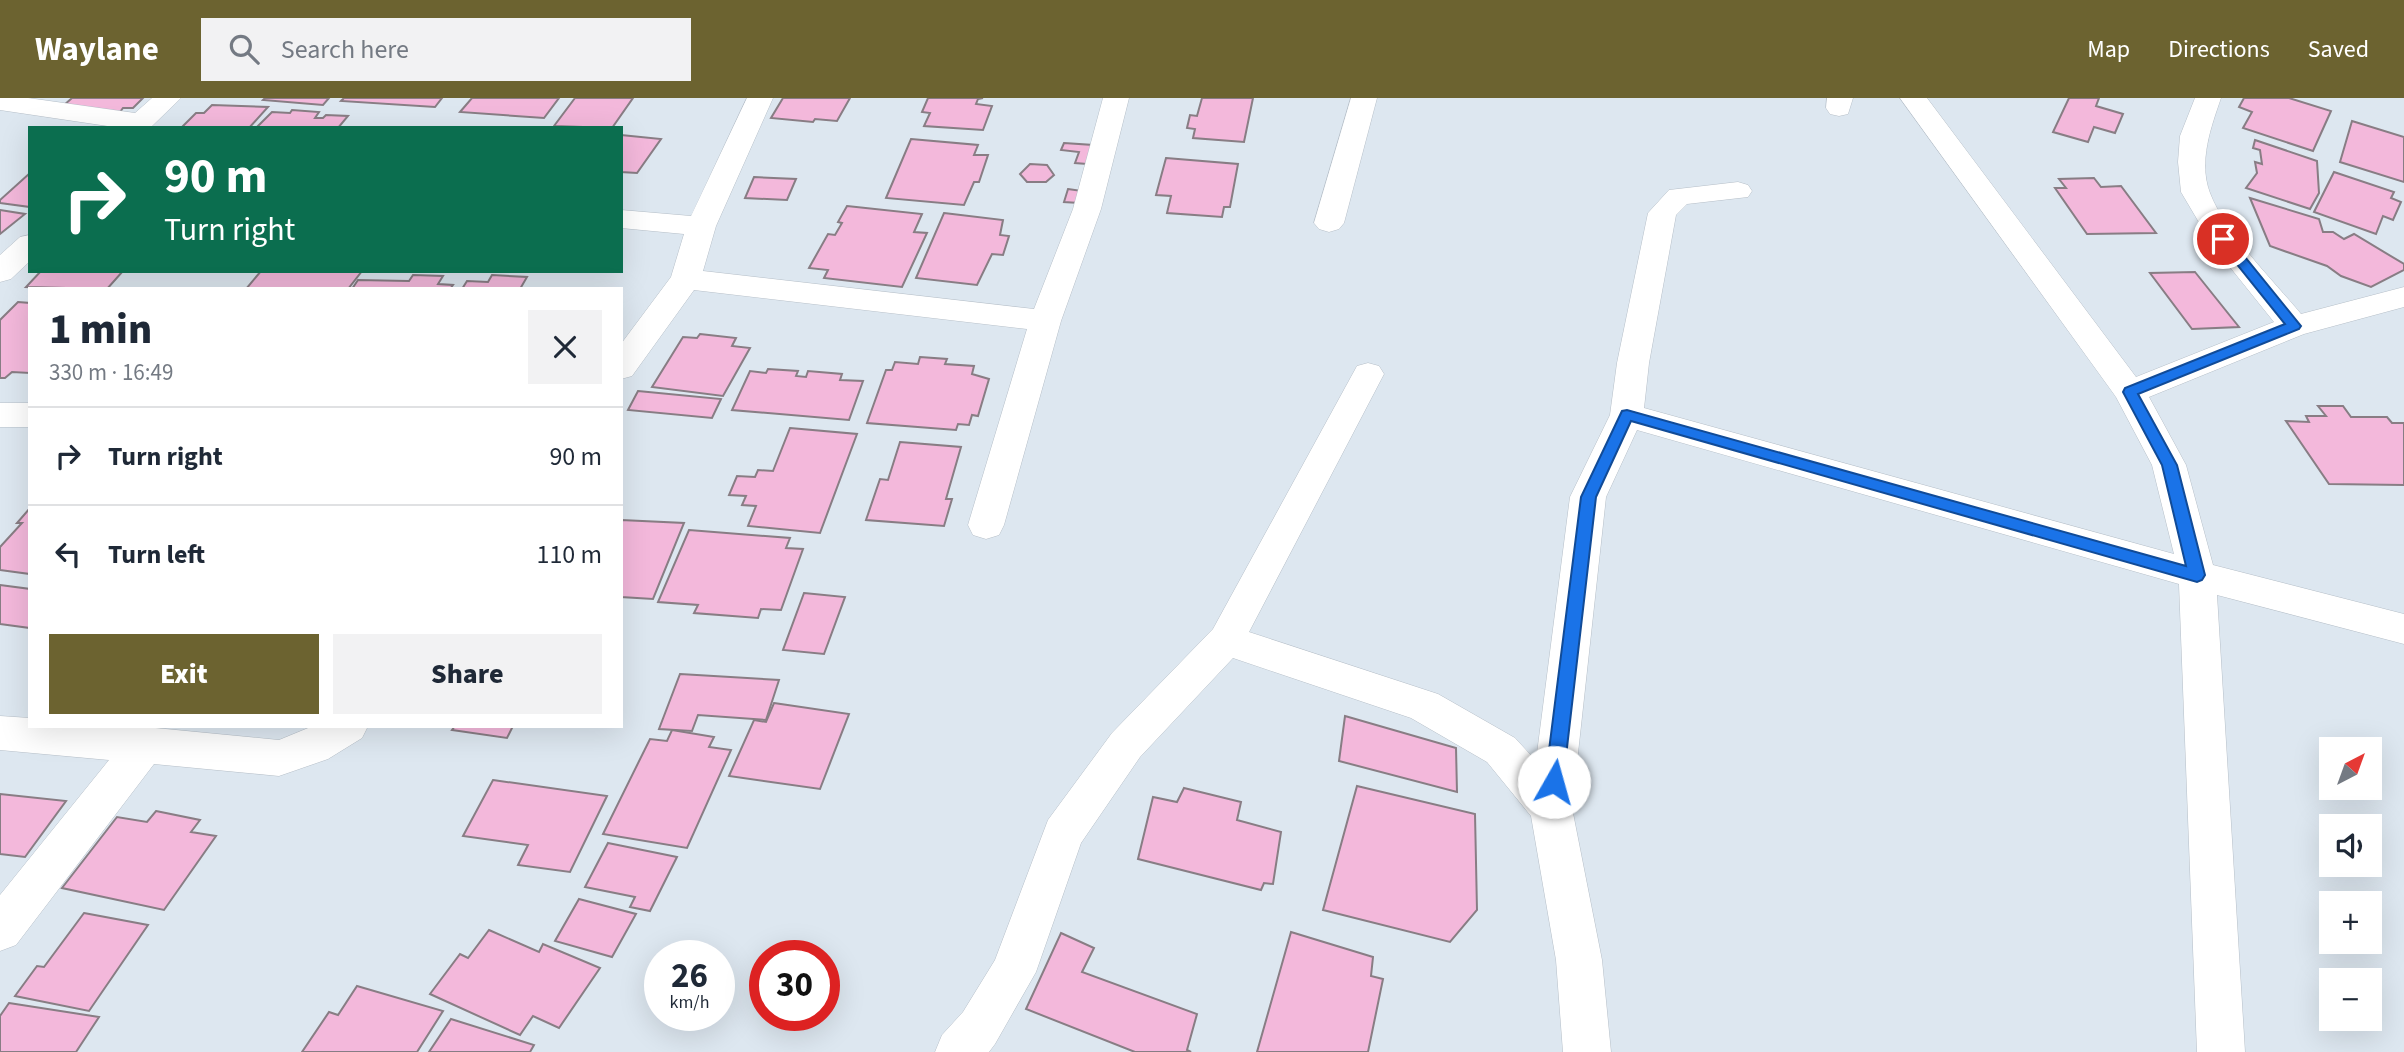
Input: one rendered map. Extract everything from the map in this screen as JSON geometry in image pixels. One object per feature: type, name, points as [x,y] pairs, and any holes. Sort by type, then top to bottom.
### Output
[{"type":"street","points":[[0,102],[45,103],[137,125],[168,98]]},
{"type":"street","points":[[623,365],[686,278],[701,226],[760,98]]},
{"type":"street","points":[[986,525],[1045,321],[1087,209],[1116,98]]},
{"type":"street","points":[[1329,223],[1364,98]]},
{"type":"street","points":[[1913,98],[2130,392],[2169,465],[2197,575],[2221,1052]]},
{"type":"street","points":[[2208,98],[2194,136],[2192,162],[2195,192],[2223,239],[2294,326]]},
{"type":"street","points":[[1587,1052],[1579,960],[1550,808],[1588,497],[1627,415],[1633,363],[1662,213],[1679,196],[1738,191]]},
{"type":"street","points":[[623,219],[701,226]]},
{"type":"street","points":[[0,254],[28,243]]},
{"type":"street","points":[[0,272],[28,244]]},
{"type":"street","points":[[686,278],[1045,321]]},
{"type":"street","points":[[2130,392],[2294,326],[2404,297]]},
{"type":"street","points":[[959,1052],[979,1028],[1013,972],[1063,834],[1126,745],[1226,640],[1368,374]]},
{"type":"street","points":[[0,415],[28,415]]},
{"type":"street","points":[[1627,415],[2197,575],[2404,629]]},
{"type":"street","points":[[1226,640],[1424,706],[1501,750],[1550,808]]},
{"type":"street","points":[[0,733],[279,758],[314,747],[345,728]]},
{"type":"street","points":[[0,930],[145,745]]},
{"type":"building","points":[[72,98],[143,98],[133,108],[123,108],[120,112],[63,106]]},
{"type":"building","points":[[329,98],[323,105],[263,100]]},
{"type":"building","points":[[344,98],[442,98],[435,107],[341,101]]},
{"type":"building","points":[[472,98],[559,98],[544,118],[460,112]]},
{"type":"building","points":[[575,98],[633,98],[613,126],[554,126]]},
{"type":"building","points":[[783,98],[850,98],[837,121],[815,119],[813,122],[771,118]]},
{"type":"building","points":[[928,98],[983,98],[978,99],[976,104],[992,106],[983,130],[924,126],[930,113],[922,112]]},
{"type":"building","points":[[1202,98],[1253,98],[1244,142],[1193,138],[1195,129],[1187,128],[1190,115],[1197,116]]},
{"type":"building","points":[[2069,98],[2099,98],[2096,106],[2123,114],[2115,133],[2094,127],[2088,142],[2053,132]]},
{"type":"building","points":[[2244,98],[2289,98],[2331,111],[2313,151],[2243,128],[2252,112],[2239,107]]},
{"type":"building","points":[[212,105],[268,107],[251,126],[183,126],[196,113],[204,113]]},
{"type":"building","points":[[292,110],[319,112],[315,118],[323,118],[326,115],[348,116],[340,126],[258,126],[272,112],[290,113]]},
{"type":"building","points":[[2352,121],[2404,137],[2404,182],[2340,162]]},
{"type":"building","points":[[623,135],[661,139],[637,173],[623,172]]},
{"type":"building","points":[[911,139],[978,145],[974,155],[988,155],[979,182],[974,182],[964,205],[886,198]]},
{"type":"building","points":[[2255,140],[2317,161],[2319,193],[2310,209],[2246,188],[2257,173],[2255,162],[2262,164],[2260,150],[2253,148]]},
{"type":"building","points":[[1064,143],[1093,145],[1087,164],[1075,163],[1079,152],[1061,150]]},
{"type":"building","points":[[1166,158],[1238,164],[1230,207],[1224,207],[1222,217],[1167,213],[1171,196],[1156,195]]},
{"type":"building","points":[[1030,164],[1047,165],[1054,175],[1046,182],[1027,182],[1020,174]]},
{"type":"building","points":[[2334,172],[2394,192],[2391,198],[2401,202],[2393,220],[2383,216],[2376,234],[2314,212]]},
{"type":"building","points":[[28,175],[28,207],[0,203],[0,200]]},
{"type":"building","points":[[754,177],[796,179],[787,200],[745,198]]},
{"type":"building","points":[[2094,178],[2101,187],[2121,186],[2156,233],[2087,234],[2055,188],[2066,188],[2059,179]]},
{"type":"building","points":[[1068,189],[1082,191],[1079,203],[1064,202]]},
{"type":"building","points":[[2250,198],[2319,219],[2323,232],[2333,232],[2344,239],[2354,234],[2404,264],[2404,270],[2371,287],[2341,276],[2327,266],[2270,246]]},
{"type":"building","points":[[847,206],[922,214],[914,232],[927,233],[902,287],[824,278],[828,270],[809,268],[828,234],[835,235],[842,223],[838,222]]},
{"type":"building","points":[[0,210],[25,214],[0,234]]},
{"type":"building","points":[[944,213],[1003,220],[1000,235],[1009,236],[1003,255],[992,254],[977,285],[916,278]]},
{"type":"building","points":[[2195,272],[2239,327],[2192,329],[2150,273]]},
{"type":"building","points":[[39,273],[121,273],[109,287],[26,287]]},
{"type":"building","points":[[259,273],[360,273],[350,287],[248,287]]},
{"type":"building","points":[[413,275],[443,276],[438,284],[453,285],[353,287],[358,280],[409,281]]},
{"type":"building","points":[[492,275],[527,277],[521,287],[463,287],[467,281],[488,282]]},
{"type":"building","points":[[18,302],[28,303],[28,373],[12,372],[5,378],[0,378],[0,320]]},
{"type":"building","points":[[700,334],[736,338],[732,346],[750,348],[723,396],[652,387],[683,337],[697,338]]},
{"type":"building","points":[[920,357],[947,359],[945,364],[974,366],[972,374],[989,379],[978,416],[972,415],[969,425],[958,424],[956,430],[867,423],[886,370],[892,370],[895,362],[918,364]]},
{"type":"building","points":[[768,369],[798,371],[796,376],[806,377],[808,371],[842,374],[840,380],[863,381],[849,420],[732,410],[750,371],[766,373]]},
{"type":"building","points":[[638,391],[721,399],[712,418],[628,410]]},
{"type":"building","points":[[2318,406],[2343,406],[2351,417],[2387,417],[2392,423],[2404,423],[2404,485],[2329,484],[2286,421],[2309,422],[2306,416],[2326,416]]},
{"type":"building","points":[[790,428],[857,434],[820,533],[748,526],[756,506],[742,505],[746,496],[729,495],[737,476],[755,477],[758,470],[773,471]]},
{"type":"building","points":[[900,442],[961,447],[946,499],[952,499],[944,526],[866,520],[880,479],[888,480]]},
{"type":"building","points":[[28,510],[28,574],[0,570],[0,547],[22,523],[17,523]]},
{"type":"building","points":[[623,520],[684,523],[653,599],[623,597]]},
{"type":"building","points":[[689,530],[790,538],[786,548],[803,549],[781,610],[761,609],[758,618],[694,613],[698,605],[658,602]]},
{"type":"building","points":[[0,585],[28,589],[28,628],[0,624]]},
{"type":"building","points":[[804,593],[845,597],[824,654],[783,650]]},
{"type":"building","points":[[680,674],[779,680],[766,720],[698,715],[692,731],[659,729]]},
{"type":"building","points":[[774,703],[849,714],[820,789],[729,776],[754,720],[766,722]]},
{"type":"building","points":[[1345,716],[1456,748],[1457,792],[1339,761]]},
{"type":"building","points":[[454,728],[512,728],[507,738],[452,730]]},
{"type":"building","points":[[672,730],[714,737],[709,747],[731,750],[687,848],[603,834],[650,739],[667,741]]},
{"type":"building","points":[[493,780],[607,796],[570,872],[518,865],[528,845],[463,836]]},
{"type":"building","points":[[1357,786],[1475,814],[1477,910],[1450,942],[1323,910]]},
{"type":"building","points":[[1184,788],[1241,802],[1237,820],[1281,832],[1273,884],[1264,883],[1261,890],[1138,859],[1153,797],[1177,802]]},
{"type":"building","points":[[0,794],[66,801],[25,857],[0,854]]},
{"type":"building","points":[[156,811],[200,820],[191,832],[216,836],[164,910],[62,888],[117,817],[147,822]]},
{"type":"building","points":[[608,843],[677,857],[650,911],[630,907],[635,897],[585,887]]},
{"type":"building","points":[[579,899],[636,914],[612,957],[555,941]]},
{"type":"building","points":[[84,913],[148,925],[89,1011],[15,996],[37,966],[44,967]]},
{"type":"building","points":[[489,930],[539,952],[543,944],[600,968],[559,1028],[533,1016],[520,1035],[430,994],[460,954],[468,958]]},
{"type":"building","points":[[1291,932],[1373,957],[1371,976],[1383,979],[1368,1052],[1257,1052]]},
{"type":"building","points":[[1061,933],[1094,948],[1082,972],[1197,1014],[1187,1050],[1191,1052],[1135,1052],[1026,1009]]},
{"type":"building","points":[[357,986],[443,1011],[417,1052],[302,1052],[329,1012],[338,1015]]},
{"type":"building","points":[[9,1003],[99,1017],[76,1052],[0,1052],[0,1016]]},
{"type":"building","points":[[451,1019],[534,1045],[530,1052],[429,1052]]},
{"type":"route","points":[[1554,782],[1588,497],[1627,415],[2197,575],[2169,465],[2130,392],[2294,326],[2223,239]]}]
